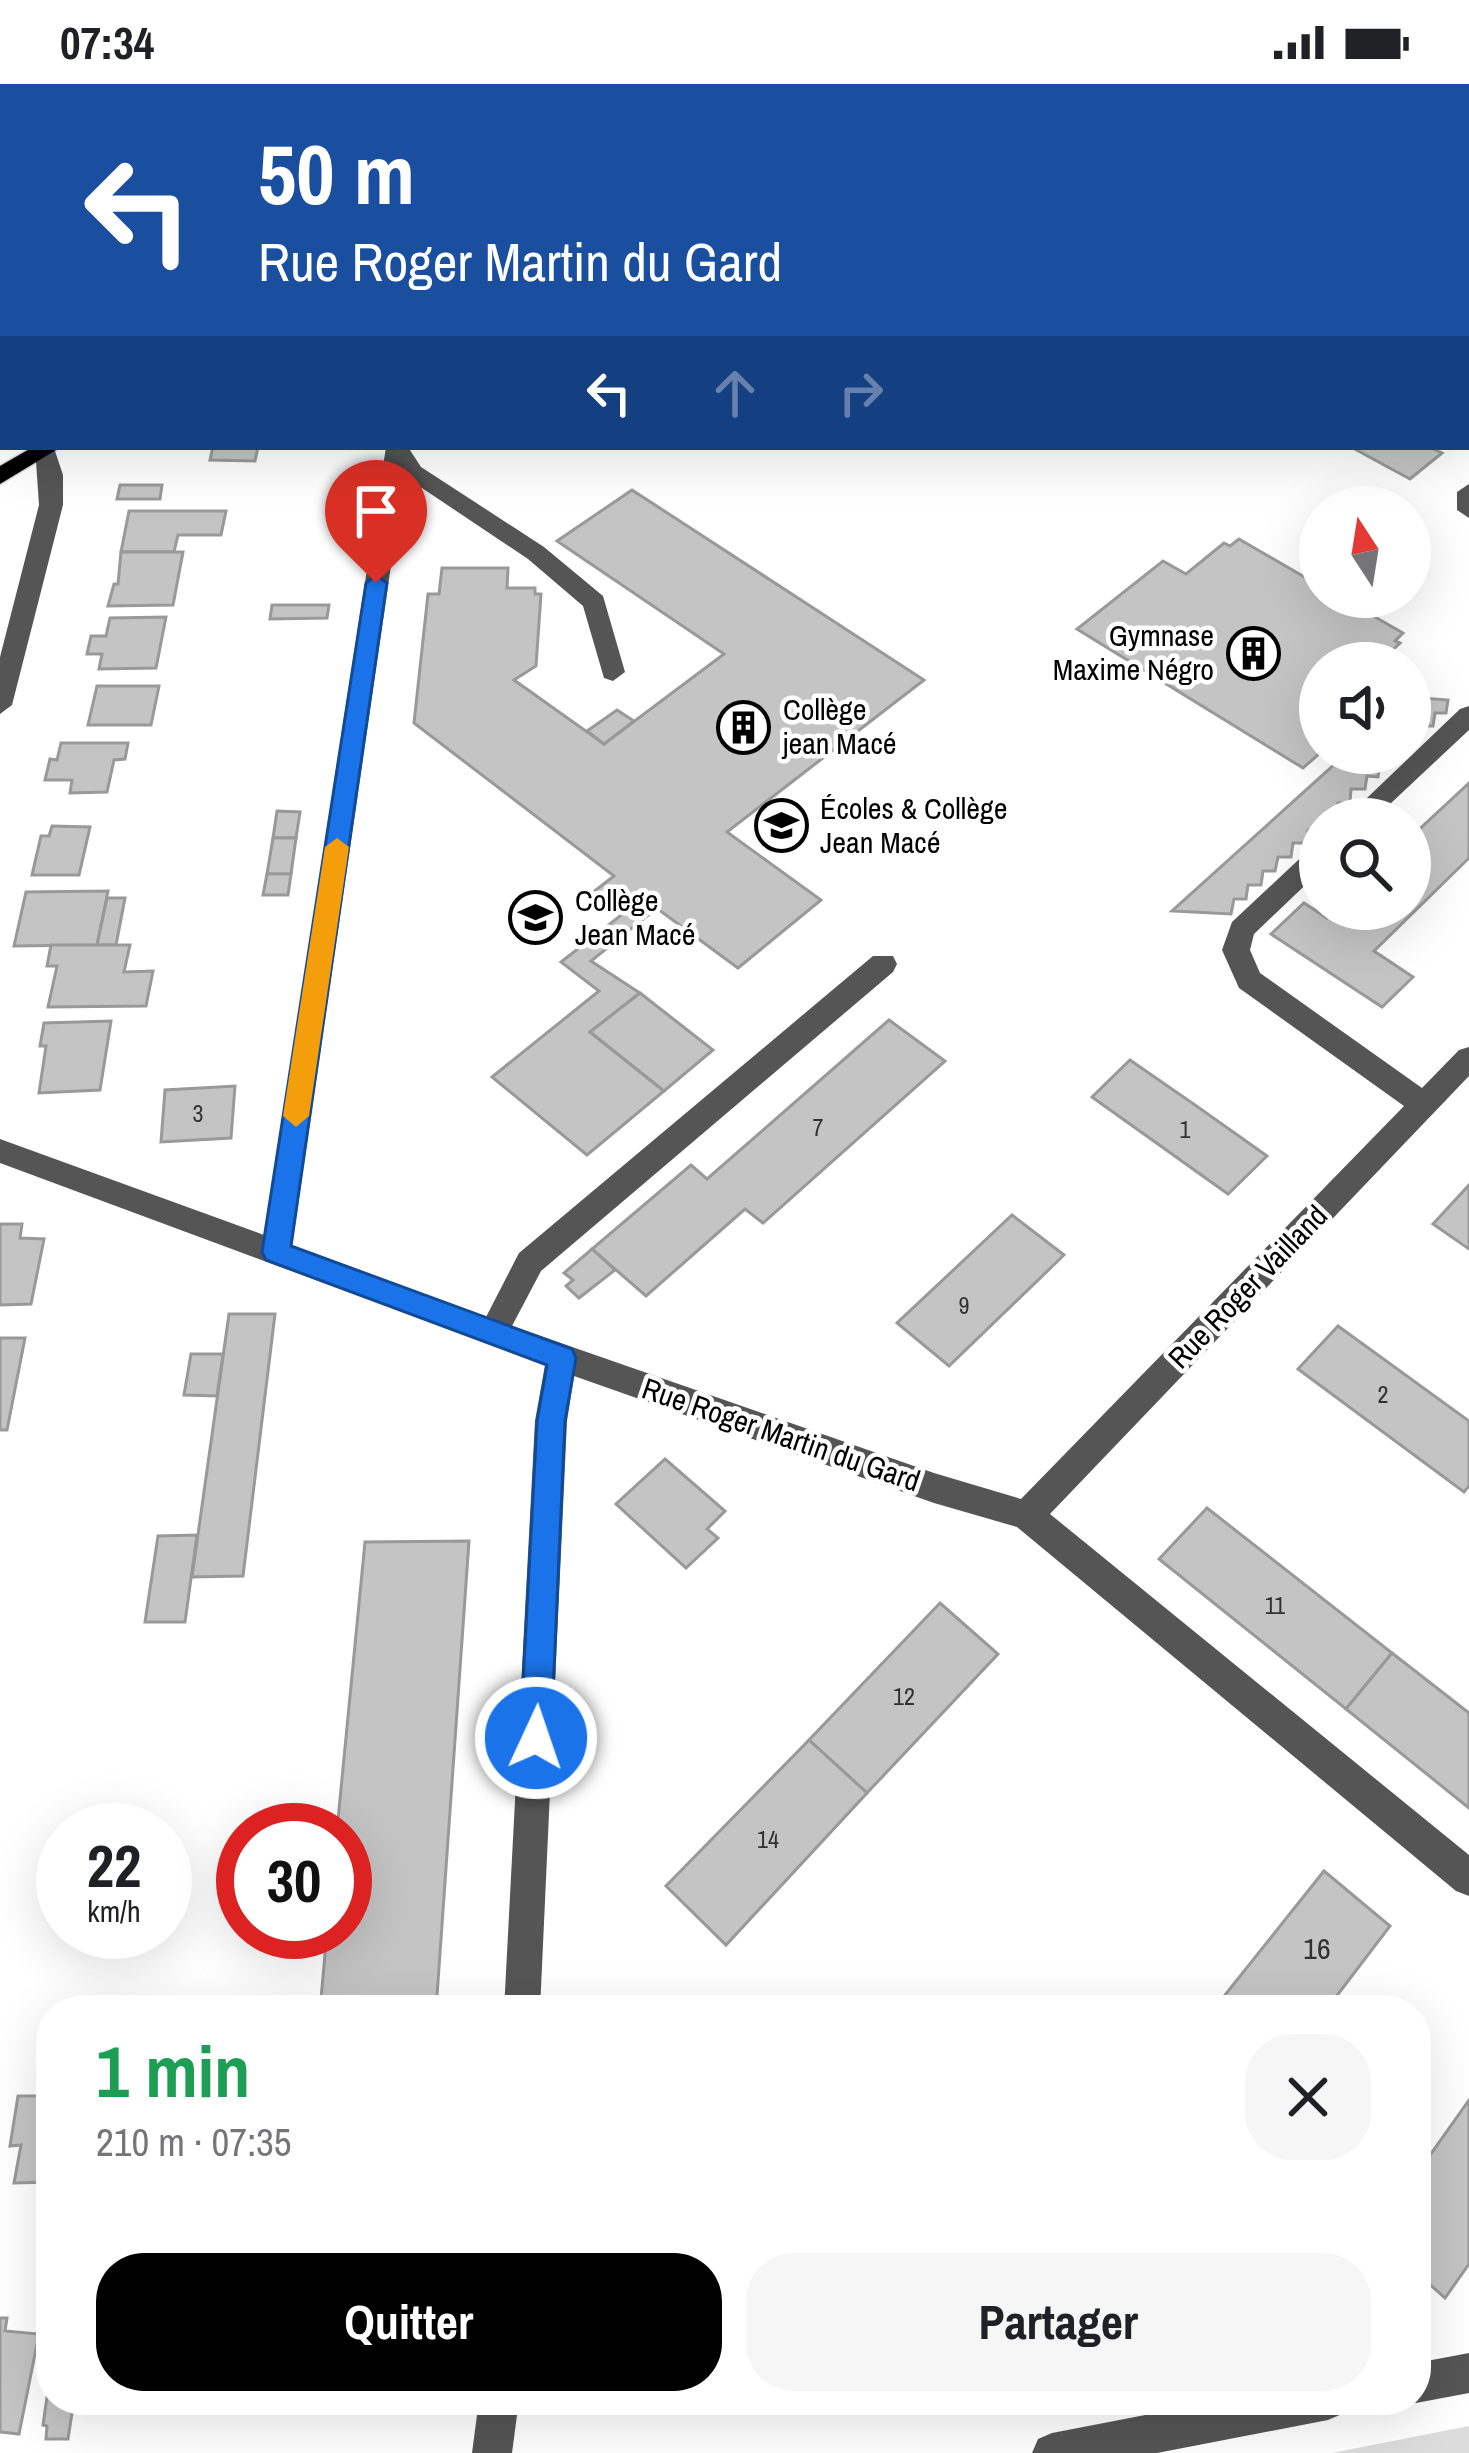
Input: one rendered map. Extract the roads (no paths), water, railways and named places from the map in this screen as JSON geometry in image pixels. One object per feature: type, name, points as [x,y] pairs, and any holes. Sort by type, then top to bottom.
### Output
[{"type":"main road","points":[[0,476],[45,450]]},
{"type":"street","points":[[0,705],[51,506],[47,450]]},
{"type":"street","points":[[276,1252],[397,450]]},
{"type":"street","points":[[399,450],[413,472],[536,553],[594,602],[613,672]]},
{"type":"street","points":[[1469,493],[1469,510]]},
{"type":"street","points":[[1380,798],[1469,715]]},
{"type":"street","points":[[1299,875],[1242,929],[1236,950],[1249,980],[1424,1105]]},
{"type":"street","points":[[495,1330],[530,1262],[883,964]]},
{"type":"street","name":"Rue Roger Vailland","points":[[1027,1515],[1469,1058]]},
{"type":"street","name":"Rue Roger Martin du Gard","points":[[0,1151],[562,1358],[934,1488],[1027,1515],[1469,1878]]},
{"type":"street","points":[[523,1995],[551,1421],[562,1358]]},
{"type":"street","points":[[1431,2380],[1469,2373]]},
{"type":"street","points":[[492,2453],[497,2415]]},
{"type":"street","points":[[1052,2453],[1250,2415]]},
{"type":"place","name":"Gymnase Maxime Négro","points":[[1253,653]]},
{"type":"place","name":"Collège jean Macé","points":[[744,727]]},
{"type":"place","name":"Écoles & Collège Jean Macé","points":[[781,826]]},
{"type":"place","name":"Collège Jean Macé","points":[[536,918]]}]
